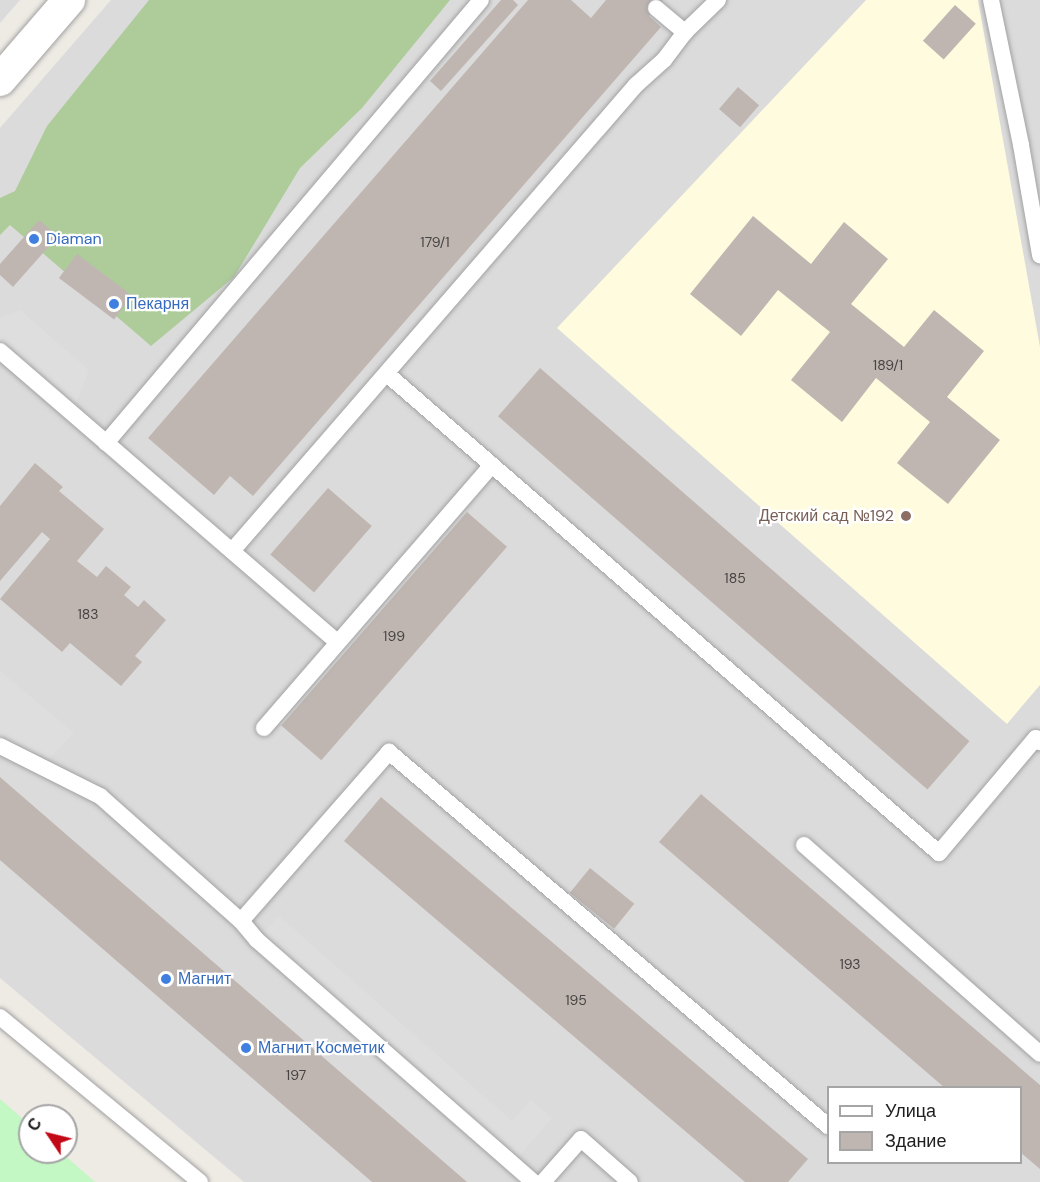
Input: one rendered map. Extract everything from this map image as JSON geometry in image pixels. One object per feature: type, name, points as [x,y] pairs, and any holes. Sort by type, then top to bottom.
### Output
[{"type":"street","points":[[0,80],[69,0]]},
{"type":"lane","points":[[106,443],[481,0]]},
{"type":"lane","points":[[232,551],[636,85],[664,60],[686,32],[718,0]]},
{"type":"lane","points":[[991,0],[1021,145],[1040,255]]},
{"type":"lane","points":[[657,8],[686,32]]},
{"type":"lane","points":[[0,351],[337,642]]},
{"type":"lane","points":[[387,374],[939,853],[1038,737]]},
{"type":"lane","points":[[264,728],[492,465]]},
{"type":"lane","points":[[0,746],[100,796],[241,921],[257,940],[533,1182]]},
{"type":"lane","points":[[241,921],[389,752],[827,1125]]},
{"type":"lane","points":[[804,845],[1040,1054]]},
{"type":"lane","points":[[0,1017],[200,1182]]},
{"type":"lane","points":[[543,1182],[581,1139],[630,1182]]},
{"type":"shaded area","points":[[0,0],[20,0],[0,23]]},
{"type":"shaded area","points":[[111,0],[1040,0],[1040,1182],[244,1182],[0,978],[0,128]]},
{"type":"shaded area","name":"Детский сад №192","points":[[866,0],[978,0],[1040,347],[1040,685],[1007,724],[557,328]]},
{"type":"shaded area","points":[[20,310],[89,370],[72,414],[0,351],[0,318]]},
{"type":"shaded area","points":[[0,671],[74,733],[49,759],[0,738]]},
{"type":"shaded area","points":[[279,916],[512,1121],[531,1100],[552,1118],[512,1164],[257,940]]},
{"type":"green space","points":[[149,0],[450,0],[362,108],[300,168],[234,277],[151,346],[10,225],[0,235],[0,198],[15,191],[47,126]]},
{"type":"green space","points":[[0,1099],[18,1115],[18,1164],[75,1164],[95,1182],[0,1182]]},
{"type":"building","points":[[501,0],[513,0],[518,5],[441,91],[430,81]]},
{"type":"building","points":[[528,0],[571,0],[591,18],[606,0],[663,0],[649,16],[661,27],[253,496],[230,476],[214,495],[148,438]]},
{"type":"building","points":[[955,5],[976,24],[944,59],[923,41]]},
{"type":"building","points":[[738,87],[759,105],[740,127],[719,109]]},
{"type":"building","points":[[753,216],[811,264],[844,222],[888,259],[851,304],[904,347],[934,310],[984,351],[947,397],[1000,440],[948,504],[897,463],[930,422],[876,378],[842,422],[791,380],[830,332],[778,290],[741,336],[690,294]]},
{"type":"building","points":[[39,220],[58,236],[13,287],[0,275],[0,264]]},
{"type":"building","points":[[77,254],[132,296],[114,319],[59,278]]},
{"type":"building","points":[[540,368],[969,741],[927,790],[498,416]]},
{"type":"building","points":[[35,463],[63,487],[59,491],[104,529],[77,561],[97,577],[106,566],[131,587],[124,595],[138,607],[144,600],[166,620],[135,656],[142,662],[121,686],[70,643],[62,652],[0,599],[50,539],[42,532],[0,581],[0,506]]},
{"type":"building","points":[[328,488],[372,526],[314,592],[270,554]]},
{"type":"building","points":[[467,512],[507,547],[321,760],[281,726]]},
{"type":"building","points":[[0,777],[467,1182],[372,1182],[0,860]]},
{"type":"building","points":[[701,794],[1040,1085],[1040,1169],[1022,1154],[1022,1086],[943,1086],[659,842]]},
{"type":"building","points":[[381,797],[808,1159],[788,1182],[745,1182],[344,841]]},
{"type":"building","points":[[590,868],[634,904],[614,929],[570,893]]},
{"type":"place","name":"Diaman","points":[[34,239]]},
{"type":"place","name":"Пекарня","points":[[114,304]]},
{"type":"place","name":"Детский сад №192","points":[[906,516]]},
{"type":"place","name":"Магнит","points":[[166,979]]},
{"type":"place","name":"Магнит Косметик","points":[[246,1048]]}]
